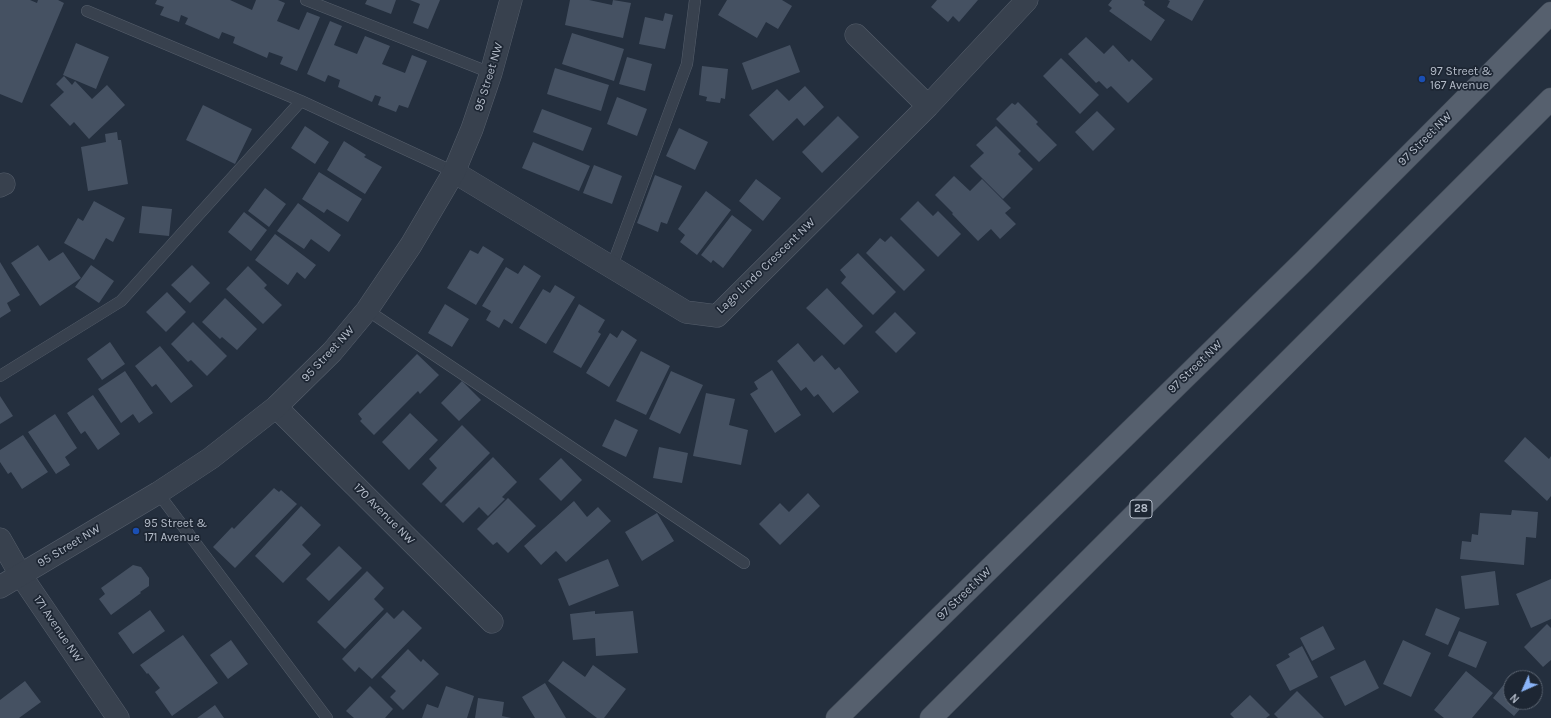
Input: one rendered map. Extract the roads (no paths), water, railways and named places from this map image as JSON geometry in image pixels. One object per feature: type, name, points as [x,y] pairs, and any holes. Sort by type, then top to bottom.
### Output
[{"type":"main road","name":"97 Street NW","points":[[837,718],[1304,261],[1551,13]]},
{"type":"main road","points":[[1514,136],[1551,99]]},
{"type":"main road","points":[[1514,136],[1551,108]]},
{"type":"main road","name":"28","points":[[931,718],[1514,136]]},
{"type":"street","name":"95 Street NW","points":[[0,586],[158,493],[211,458],[276,407],[332,352],[367,310],[412,245],[454,172],[472,129],[492,73],[511,0]]},
{"type":"street","name":"Lago Lindo Crescent NW","points":[[454,172],[686,312],[717,316],[928,106],[1027,0]]},
{"type":"street","points":[[856,35],[928,106]]},
{"type":"street","name":"170 Avenue NW","points":[[276,407],[492,622]]},
{"type":"street","name":"171 Avenue NW","points":[[0,539],[20,574],[118,718]]},
{"type":"lane","points":[[306,0],[492,73]]},
{"type":"lane","points":[[612,266],[687,64],[695,0]]},
{"type":"lane","points":[[87,11],[301,101],[454,172]]},
{"type":"lane","points":[[0,376],[121,301],[301,101]]},
{"type":"lane","points":[[367,310],[744,563]]},
{"type":"lane","points":[[158,493],[326,718]]},
{"type":"place","name":"97 Street & 167 Avenue","points":[[1422,79]]},
{"type":"place","name":"95 Street & 171 Avenue","points":[[136,531]]}]
